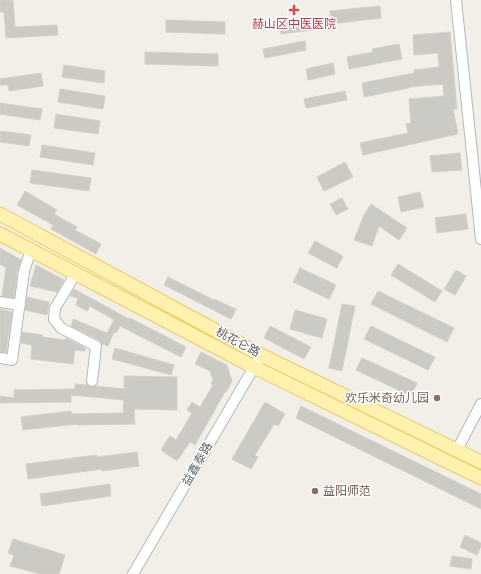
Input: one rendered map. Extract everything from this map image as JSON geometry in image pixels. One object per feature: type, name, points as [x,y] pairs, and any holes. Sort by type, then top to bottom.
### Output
[{"type":"main road","name":"桃花仑路","points":[[0,214],[261,354],[481,462]]},
{"type":"main road","name":"桃花仑路","points":[[0,234],[254,367],[481,478]]},
{"type":"street","points":[[456,0],[481,239]]},
{"type":"street","points":[[0,358],[12,360],[24,272],[31,250]]},
{"type":"street","points":[[76,273],[55,308],[54,319],[61,328],[96,346],[92,381]]},
{"type":"street","points":[[0,302],[20,305]]},
{"type":"street","name":"益鑫泰路","points":[[133,574],[261,354]]},
{"type":"street","points":[[457,450],[481,404]]},
{"type":"building","points":[[0,0],[13,0],[15,27],[57,25],[58,35],[6,38],[4,12],[0,12]]},
{"type":"building","points":[[380,6],[381,18],[331,24],[330,11]]},
{"type":"building","points":[[166,20],[225,22],[225,34],[166,32]]},
{"type":"building","points":[[311,20],[313,30],[281,34],[280,24]]},
{"type":"building","points":[[450,32],[457,109],[453,109],[458,134],[363,155],[360,143],[408,133],[406,124],[411,123],[409,99],[444,96],[443,84],[409,87],[364,97],[362,83],[414,73],[414,70],[439,67],[438,53],[414,55],[413,35]]},
{"type":"building","points":[[305,41],[306,50],[265,58],[263,49]]},
{"type":"building","points":[[399,44],[402,59],[349,69],[347,57],[373,52],[372,49]]},
{"type":"building","points":[[145,52],[218,54],[218,66],[145,64]]},
{"type":"building","points":[[333,63],[335,74],[308,80],[306,69]]},
{"type":"building","points":[[64,65],[105,71],[104,83],[62,77]]},
{"type":"building","points":[[41,73],[43,86],[9,91],[8,85],[0,85],[0,79]]},
{"type":"building","points":[[60,89],[105,96],[103,109],[58,102]]},
{"type":"building","points":[[345,91],[347,100],[306,108],[304,99]]},
{"type":"building","points":[[0,103],[42,109],[40,120],[0,114]]},
{"type":"building","points":[[56,114],[100,121],[98,134],[54,128]]},
{"type":"building","points":[[0,131],[31,135],[29,146],[0,142]]},
{"type":"building","points":[[42,145],[95,153],[93,165],[40,157]]},
{"type":"building","points":[[460,153],[462,170],[432,172],[430,156]]},
{"type":"building","points":[[345,162],[353,177],[324,191],[317,177]]},
{"type":"building","points":[[32,170],[91,178],[89,191],[30,183]]},
{"type":"building","points":[[25,191],[57,210],[54,214],[77,227],[75,230],[101,244],[96,254],[51,229],[53,225],[17,205]]},
{"type":"building","points":[[420,192],[424,207],[401,212],[398,197]]},
{"type":"building","points":[[342,198],[348,209],[336,215],[330,204]]},
{"type":"building","points":[[371,204],[407,228],[399,240],[379,226],[372,246],[354,240],[364,215]]},
{"type":"building","points":[[466,214],[468,229],[437,233],[435,218]]},
{"type":"building","points":[[315,241],[343,256],[337,268],[308,253]]},
{"type":"building","points":[[0,248],[21,260],[16,274],[14,298],[2,296],[6,268],[0,264]]},
{"type":"building","points":[[398,264],[442,291],[435,302],[391,275]]},
{"type":"building","points":[[36,265],[64,280],[57,292],[30,286]]},
{"type":"building","points":[[300,268],[336,285],[329,299],[293,282]]},
{"type":"building","points":[[456,270],[466,276],[455,295],[444,289]]},
{"type":"building","points":[[168,277],[214,300],[236,309],[231,319],[164,285]]},
{"type":"building","points":[[74,289],[129,319],[130,318],[186,347],[181,357],[120,326],[116,333],[114,332],[108,346],[71,326],[73,319],[107,333],[114,320],[90,306],[87,311],[76,305],[78,298],[70,296]]},
{"type":"building","points":[[378,291],[454,328],[447,342],[371,304]]},
{"type":"building","points":[[27,297],[49,302],[47,315],[25,310]]},
{"type":"building","points":[[342,304],[355,306],[342,371],[329,368]]},
{"type":"building","points":[[0,309],[12,312],[6,352],[0,352]]},
{"type":"building","points":[[295,310],[327,319],[322,338],[290,329]]},
{"type":"building","points":[[270,326],[311,347],[304,359],[264,338]]},
{"type":"building","points":[[371,326],[435,357],[428,370],[364,339]]},
{"type":"building","points":[[22,332],[65,340],[66,338],[85,348],[85,351],[75,350],[73,364],[31,359],[32,345],[21,343]]},
{"type":"building","points":[[115,348],[174,365],[171,375],[112,359]]},
{"type":"building","points":[[201,352],[227,365],[232,381],[195,445],[190,442],[177,461],[161,450],[170,436],[176,440],[192,413],[187,410],[192,402],[200,407],[213,385],[211,384],[213,380],[210,371],[195,364]]},
{"type":"building","points":[[362,358],[417,383],[411,396],[356,370]]},
{"type":"building","points":[[124,376],[177,377],[177,410],[134,409],[135,424],[77,424],[23,430],[21,417],[71,411],[72,414],[123,413],[124,400],[71,395],[71,402],[0,403],[0,396],[14,398],[14,390],[75,389],[75,384],[92,387],[96,386],[124,389]]},
{"type":"building","points":[[265,402],[285,414],[278,426],[274,424],[255,455],[258,457],[251,469],[232,459]]},
{"type":"building","points":[[301,406],[481,494],[481,509],[296,418]]},
{"type":"building","points":[[137,452],[139,466],[102,471],[102,469],[28,479],[26,464],[97,455],[97,457]]},
{"type":"building","points":[[110,484],[111,496],[42,506],[40,494]]},
{"type":"building","points":[[465,535],[481,543],[477,555],[460,547]]},
{"type":"building","points":[[13,539],[65,555],[59,574],[40,574],[10,566],[14,555],[8,553]]},
{"type":"building","points":[[452,556],[472,559],[471,569],[450,566]]},
{"type":"place","name":"赫山区中医医院","points":[[294,10]]},
{"type":"place","name":"欢乐米奇幼儿园","points":[[437,398]]},
{"type":"place","name":"益阳师范","points":[[315,491]]}]
